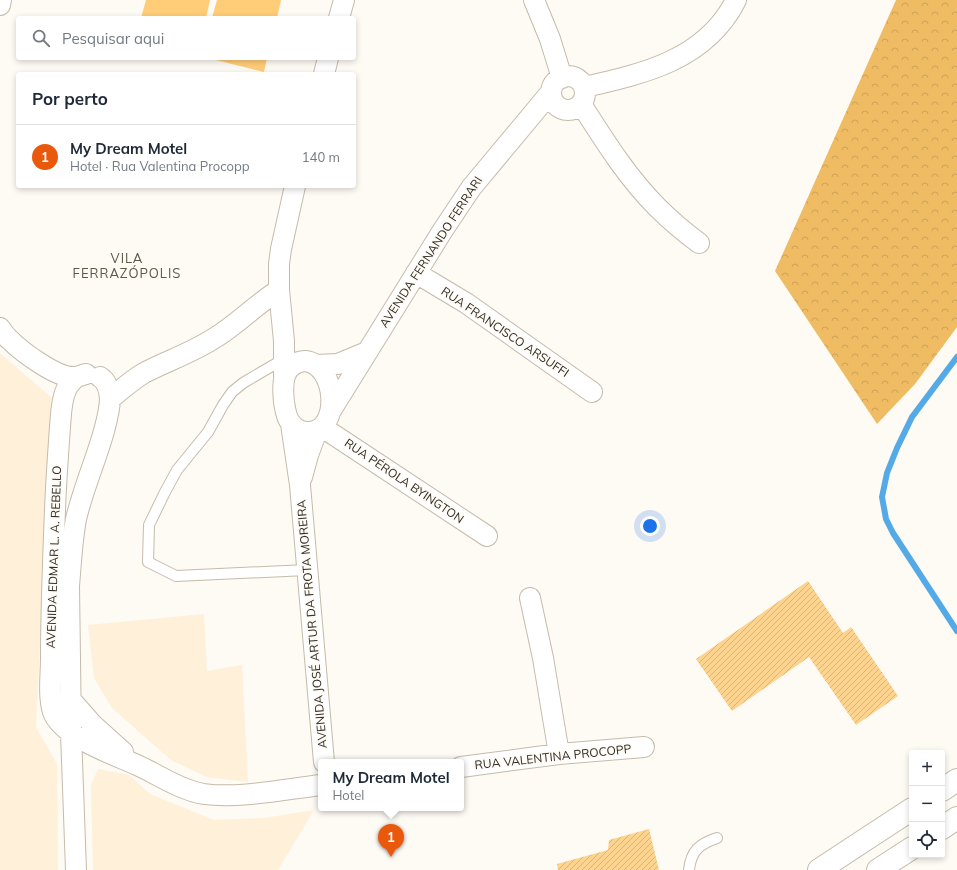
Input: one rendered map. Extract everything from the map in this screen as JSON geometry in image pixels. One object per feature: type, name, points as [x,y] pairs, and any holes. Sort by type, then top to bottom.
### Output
[{"type":"street","points":[[0,5],[1,0]]},
{"type":"street","points":[[340,16],[344,0]]},
{"type":"street","points":[[534,0],[550,39],[559,67],[554,102],[561,109]]},
{"type":"street","points":[[515,136],[538,121],[561,109],[572,110],[582,96],[668,63],[702,44],[724,19],[736,0]]},
{"type":"street","points":[[324,72],[328,60]]},
{"type":"street","points":[[515,136],[557,85],[570,77],[576,78],[582,96],[620,164],[640,188],[674,223],[699,243]]},
{"type":"street","name":"AVENIDA FERNANDO FERRARI","points":[[323,423],[366,352],[471,188],[515,136]]},
{"type":"street","points":[[282,315],[295,344],[312,363],[325,374],[329,385],[331,403],[323,423],[305,432],[290,424],[284,403],[283,389],[284,368],[282,315],[279,290],[279,264],[295,188]]},
{"type":"street","name":"RUA FRANCISCO ARSUFFI","points":[[416,273],[466,303],[592,392]]},
{"type":"street","points":[[110,399],[144,373],[213,340],[261,302],[279,290]]},
{"type":"street","points":[[0,328],[9,340],[31,358],[69,377],[76,378],[87,374],[121,377],[144,373]]},
{"type":"street","points":[[284,368],[298,362],[338,364],[366,352]]},
{"type":"street","name":"AVENIDA EDMAR L. A. REBELLO","points":[[76,870],[71,733],[69,586],[76,519],[106,423],[110,399],[107,385],[100,376]]},
{"type":"street","name":"AVENIDA EDMAR L. A. REBELLO","points":[[71,733],[58,720],[52,706],[52,570],[62,409],[66,389],[76,378]]},
{"type":"street","name":"AVENIDA JOSÉ ARTUR DA FROTA MOREIRA","points":[[300,485],[308,455],[323,423]]},
{"type":"street","name":"RUA PÉROLA BYINGTON","points":[[323,423],[487,536]]},
{"type":"street","name":"AVENIDA JOSÉ ARTUR DA FROTA MOREIRA","points":[[290,424],[300,485],[324,759]]},
{"type":"street","points":[[530,598],[543,658],[559,754]]},
{"type":"street","points":[[71,700],[93,725],[138,766]]},
{"type":"street","points":[[71,733],[109,753],[175,784],[204,794],[235,794],[318,785]]},
{"type":"street","name":"RUA VALENTINA PROCOPP","points":[[464,767],[559,754],[644,747]]},
{"type":"street","points":[[945,788],[957,780]]},
{"type":"street","points":[[819,870],[909,812]]},
{"type":"street","points":[[945,826],[957,818]]},
{"type":"street","points":[[878,870],[909,850]]},
{"type":"lane","points":[[284,368],[243,383],[232,392],[208,432],[177,470],[149,525],[148,562],[176,576],[307,570]]},
{"type":"lane","points":[[689,870],[690,862],[696,849],[706,842],[717,838]]},
{"type":"shaded area","points":[[146,0],[210,0],[206,16],[142,16]]},
{"type":"shaded area","points":[[217,0],[281,0],[277,16],[213,16]]},
{"type":"shaded area","points":[[216,60],[267,60],[264,72]]},
{"type":"shaded area","points":[[0,353],[52,398],[36,727],[57,764],[58,870],[0,870]]},
{"type":"shaded area","points":[[204,614],[207,671],[242,665],[248,782],[207,777],[171,760],[112,708],[94,678],[88,625]]},
{"type":"shaded area","points":[[98,769],[129,775],[150,794],[214,820],[264,818],[314,810],[278,870],[93,870],[91,785]]},
{"type":"green space","points":[[896,0],[957,0],[957,327],[915,384],[877,424],[775,271]]},
{"type":"building","points":[[808,581],[843,633],[851,627],[898,696],[856,725],[809,657],[732,711],[696,659]]},
{"type":"building","points":[[649,829],[659,870],[558,870],[557,864],[608,850],[609,840]]},
{"type":"waterway","points":[[957,357],[912,417],[887,473],[882,497],[886,519],[893,533],[957,631]]},
{"type":"place","name":"My Dream Motel","points":[[391,857]]},
{"type":"district","name":"VILA FERRAZÓPOLIS","points":[[127,266]]}]
